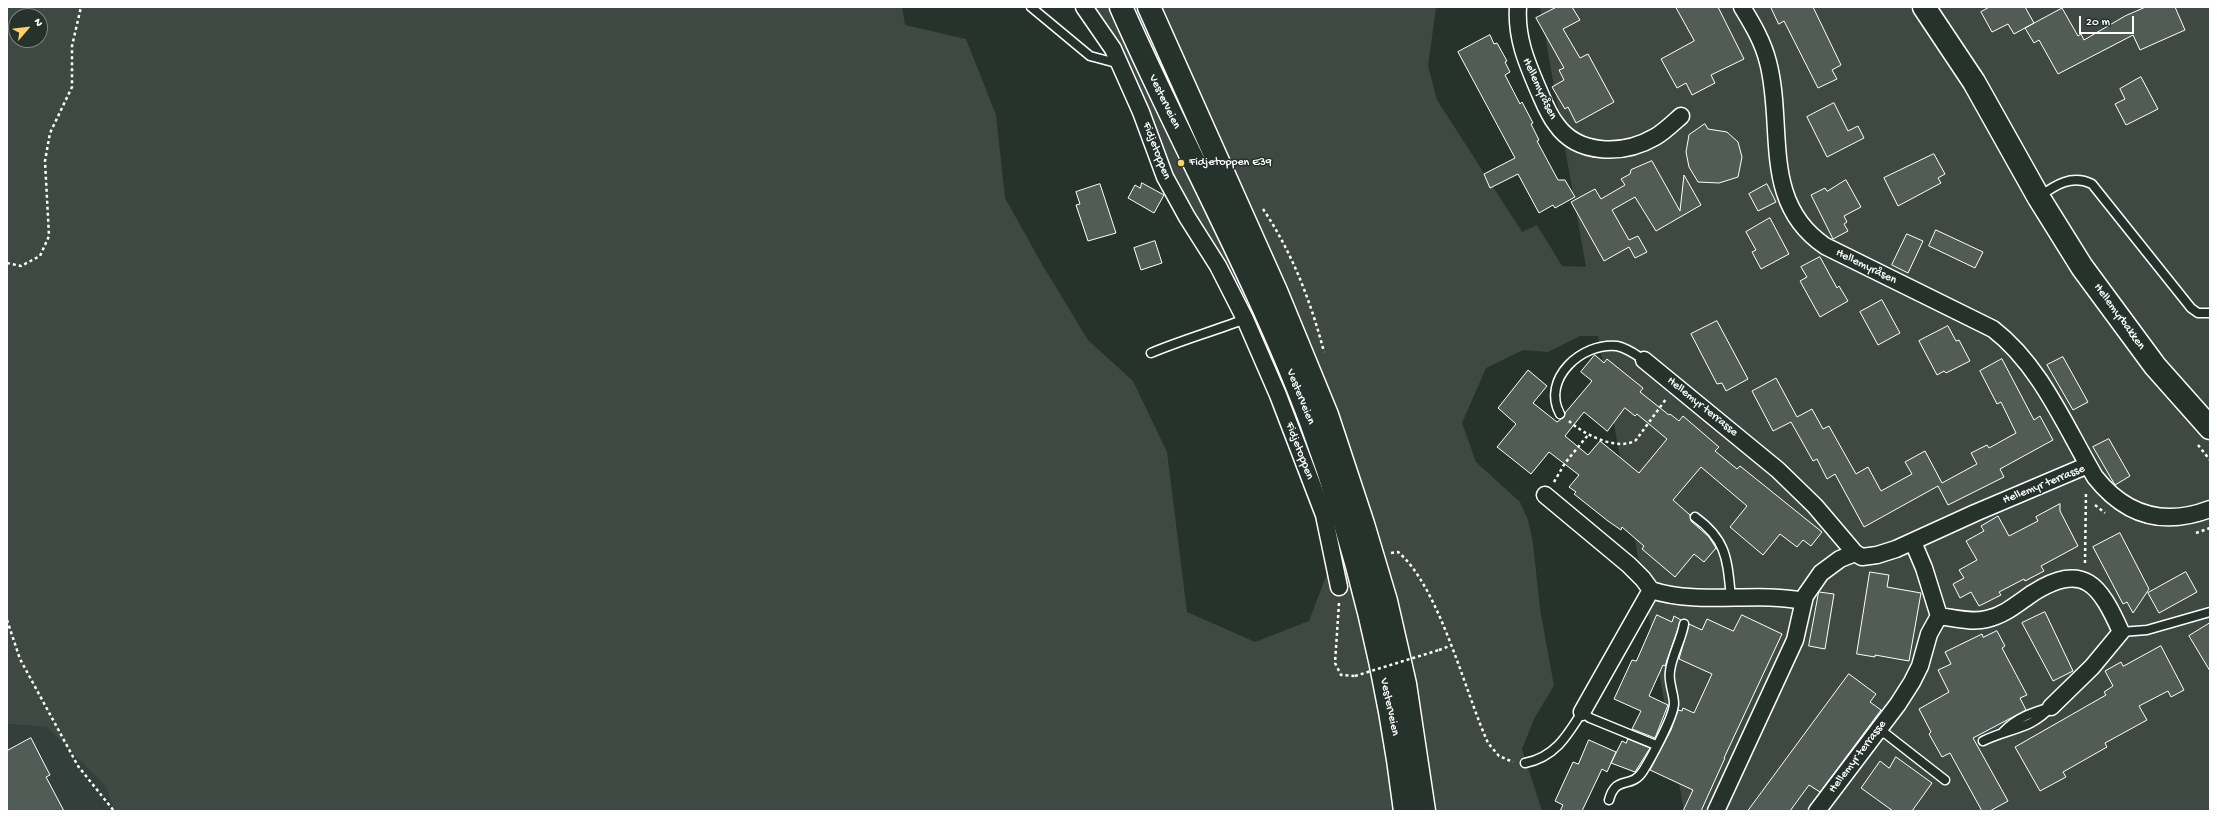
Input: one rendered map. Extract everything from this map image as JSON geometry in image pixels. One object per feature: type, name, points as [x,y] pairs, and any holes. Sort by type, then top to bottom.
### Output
[{"type":"main road","name":"Vesterveien","points":[[1121,7],[1146,65],[1260,301],[1311,422],[1348,529],[1372,628],[1397,744],[1405,811]]},
{"type":"main road","name":"Vesterveien","points":[[1149,7],[1276,291],[1332,429],[1386,601],[1405,684],[1424,811]]},
{"type":"main road","name":"Hellemyrbakken","points":[[1924,7],[1974,82],[2039,198],[2082,267],[2155,366],[2210,428]]},
{"type":"street","name":"Fidjetoppen","points":[[1084,7],[1113,48],[1141,112],[1165,177],[1187,217],[1218,266],[1245,319],[1278,395],[1324,515],[1340,586]]},
{"type":"street","name":"Hellemyråsen","points":[[1518,7],[1518,36],[1531,73],[1556,124],[1574,141],[1593,148],[1604,150],[1625,148],[1655,137],[1681,116]]},
{"type":"street","name":"Hellemyråsen","points":[[1742,7],[1760,40],[1768,62],[1782,186],[1792,212],[1801,226],[1811,237],[1825,246],[1993,329],[2011,343],[2025,358],[2088,465]]},
{"type":"street","name":"Hellemyr terrasse","points":[[1644,360],[1778,470],[1815,506],[1849,548],[1862,557],[1877,555],[1913,542],[1975,513],[2088,465],[2105,490],[2122,505],[2139,512],[2156,517],[2178,517],[2195,515],[2210,509]]},
{"type":"street","points":[[1549,490],[1629,565],[1643,579],[1651,590],[1681,597],[1778,597],[1804,602]]},
{"type":"street","points":[[1913,542],[1924,568],[1939,616],[1977,620],[1987,619],[2007,611],[2054,582],[2070,579],[2083,579],[2093,584],[2102,595],[2120,632],[2092,667],[2051,706]]},
{"type":"street","points":[[1716,811],[1795,640],[1805,596],[1821,573],[1840,560],[1855,553]]},
{"type":"street","points":[[1582,712],[1651,590]]},
{"type":"street","name":"Hellemyr terrasse","points":[[1817,811],[1912,682],[1920,666],[1929,634],[1939,616]]},
{"type":"lane","points":[[1031,7],[1090,56],[1111,63],[1121,64]]},
{"type":"lane","points":[[2039,198],[2061,182],[2075,179],[2092,184],[2191,308],[2198,314],[2210,313]]},
{"type":"lane","points":[[1151,353],[1191,337],[1211,332],[1245,319]]},
{"type":"lane","name":"Hellemyr terrasse","points":[[1560,414],[1555,404],[1558,382],[1574,358],[1594,348],[1617,346],[1630,350],[1644,360]]},
{"type":"lane","points":[[1695,517],[1711,529],[1720,541],[1726,559],[1731,597]]},
{"type":"lane","points":[[2120,632],[2147,630],[2210,612]]},
{"type":"lane","points":[[1609,800],[1612,789],[1638,777],[1649,760],[1672,714],[1674,699],[1670,672],[1684,624]]},
{"type":"lane","points":[[1983,741],[2003,732],[2009,725],[2028,714],[2051,706]]},
{"type":"lane","points":[[1525,763],[1537,760],[1553,752],[1563,742],[1582,712],[1590,718],[1656,745]]},
{"type":"lane","points":[[1876,732],[1886,734],[1945,780]]},
{"type":"path","points":[[7,263],[21,266],[40,256],[49,236],[45,161],[50,133],[72,87],[72,46],[81,7]]},
{"type":"path","points":[[1560,414],[1588,435],[1622,445],[1630,444],[1636,440],[1676,386]]},
{"type":"path","points":[[1549,490],[1565,463],[1588,435]]},
{"type":"path","points":[[2083,579],[2085,572],[2088,465]]},
{"type":"path","points":[[1391,553],[1398,552],[1411,565],[1432,603],[1488,743],[1505,759],[1525,763]]},
{"type":"path","points":[[1340,586],[1335,663],[1341,675],[1355,676],[1450,646]]},
{"type":"path","points":[[7,620],[20,659],[78,766],[114,811]]},
{"type":"shaded area","points":[[7,7],[902,7],[905,25],[966,39],[996,115],[1005,198],[1043,266],[1088,340],[1133,381],[1167,452],[1187,612],[1255,642],[1309,621],[1328,571],[1302,466],[1265,371],[1172,181],[1101,23],[1096,7],[1436,7],[1428,66],[1437,100],[1522,232],[1537,225],[1562,266],[1586,267],[1540,7],[2210,7],[2210,811],[1684,811],[1598,336],[1580,336],[1548,352],[1523,350],[1486,368],[1462,423],[1476,462],[1520,502],[1528,520],[1533,543],[1540,609],[1554,686],[1535,717],[1522,749],[1542,811],[115,811],[105,786],[47,727],[7,724]]},
{"type":"shaded area","points":[[7,724],[47,727],[105,786],[115,811],[7,811]]},
{"type":"building","points":[[1557,7],[1572,7],[1580,20],[1563,29],[1580,58],[1588,54],[1614,102],[1576,123],[1568,107],[1565,109],[1552,87],[1564,80],[1559,70],[1564,68],[1536,18]]},
{"type":"building","points":[[1676,7],[1718,7],[1744,59],[1711,75],[1715,83],[1692,95],[1686,83],[1677,88],[1661,59],[1694,41]]},
{"type":"building","points":[[1771,7],[1813,7],[1841,65],[1832,70],[1837,79],[1818,88],[1784,21],[1779,24]]},
{"type":"building","points":[[1990,7],[2025,7],[2034,23],[2014,34],[2008,24],[1992,32],[1981,12]]},
{"type":"building","points":[[2146,7],[2175,7],[2185,30],[2140,50],[2133,35],[2058,74],[2039,40],[2034,43],[2025,28],[2062,8],[2078,36],[2081,34],[2084,40],[2125,16]]},
{"type":"building","points":[[1490,35],[1494,44],[1497,43],[1507,61],[1505,62],[1510,72],[1505,75],[1520,104],[1522,102],[1533,123],[1531,124],[1539,140],[1537,141],[1558,180],[1565,180],[1575,197],[1555,208],[1553,205],[1539,213],[1518,174],[1490,188],[1484,174],[1515,158],[1458,52]]},
{"type":"building","points":[[2141,77],[2158,109],[2126,125],[2115,104],[2125,99],[2120,89]]},
{"type":"building","points":[[1834,103],[1848,131],[1858,126],[1864,138],[1827,157],[1807,117]]},
{"type":"building","points":[[1705,124],[1708,129],[1727,132],[1738,142],[1742,157],[1738,177],[1719,183],[1698,182],[1689,167],[1686,152],[1689,135]]},
{"type":"building","points":[[1934,154],[1945,174],[1938,178],[1941,183],[1898,206],[1884,178]]},
{"type":"building","points":[[1652,161],[1680,211],[1684,175],[1701,205],[1656,231],[1635,197],[1612,210],[1629,240],[1638,236],[1647,252],[1635,258],[1629,247],[1604,261],[1571,202],[1595,189],[1601,199],[1625,185],[1621,179],[1630,174],[1631,170]]},
{"type":"building","points":[[1846,180],[1861,207],[1844,216],[1847,222],[1844,224],[1848,231],[1833,239],[1811,195],[1825,188],[1827,191]]},
{"type":"building","points":[[1142,183],[1164,195],[1154,213],[1128,198],[1135,185],[1140,188]]},
{"type":"building","points":[[1100,184],[1116,233],[1088,241],[1076,205],[1080,204],[1076,192]]},
{"type":"building","points":[[1767,184],[1776,202],[1758,211],[1749,194]]},
{"type":"building","points":[[1770,218],[1789,254],[1761,269],[1752,252],[1756,250],[1746,232]]},
{"type":"building","points":[[1936,230],[1983,252],[1975,268],[1929,246]]},
{"type":"building","points":[[1907,234],[1923,241],[1908,273],[1892,265]]},
{"type":"building","points":[[1155,241],[1162,263],[1141,270],[1134,248]]},
{"type":"building","points":[[1820,257],[1837,288],[1839,286],[1848,301],[1820,317],[1800,281],[1807,277],[1801,267]]},
{"type":"building","points":[[1882,300],[1900,333],[1878,345],[1860,312]]},
{"type":"building","points":[[1717,321],[1748,379],[1726,391],[1722,383],[1717,384],[1691,334]]},
{"type":"building","points":[[1948,326],[1956,341],[1959,340],[1970,361],[1946,373],[1944,371],[1937,375],[1919,341]]},
{"type":"building","points":[[1595,355],[1604,363],[1607,359],[1643,388],[1640,392],[1679,421],[1683,416],[1719,447],[1715,451],[1737,469],[1740,466],[1822,532],[1811,546],[1803,540],[1797,547],[1780,534],[1763,555],[1730,527],[1747,506],[1701,467],[1673,500],[1690,515],[1691,521],[1709,537],[1716,548],[1704,562],[1694,554],[1675,577],[1642,549],[1644,546],[1622,527],[1621,530],[1574,494],[1576,492],[1569,487],[1579,475],[1549,452],[1531,474],[1497,447],[1516,424],[1498,408],[1528,370],[1547,386],[1533,403],[1557,422],[1564,417],[1565,413],[1592,381],[1581,372]],"holes":[[[1625,408],[1635,416],[1637,414],[1667,439],[1639,473],[1600,441],[1588,455],[1565,436],[1584,412],[1607,431]]]},
{"type":"building","points":[[2063,357],[2088,402],[2073,410],[2047,365]]},
{"type":"building","points":[[2002,359],[2034,420],[2040,416],[2053,440],[2000,469],[2004,477],[1948,505],[1938,486],[1864,527],[1835,474],[1827,479],[1817,459],[1813,461],[1791,422],[1773,431],[1752,391],[1776,378],[1797,417],[1812,409],[1823,429],[1829,426],[1856,474],[1868,467],[1881,491],[1912,474],[1905,462],[1925,451],[1942,483],[1977,464],[1971,453],[1987,445],[1989,448],[2016,433],[2001,402],[1997,404],[1980,371]]},
{"type":"building","points":[[2109,439],[2130,476],[2115,485],[2093,447]]},
{"type":"building","points":[[2060,504],[2060,511],[2078,546],[2041,566],[2044,571],[2025,581],[2024,579],[1999,592],[2001,595],[1979,606],[1971,592],[1960,598],[1953,584],[1964,578],[1959,570],[1977,560],[1966,541],[1984,531],[1981,526],[1998,516],[2009,536],[2038,521],[2036,517]]},
{"type":"building","points":[[2120,533],[2149,589],[2133,613],[2127,602],[2123,604],[2093,547]]},
{"type":"building","points":[[1870,572],[1889,575],[1887,587],[1921,593],[1909,661],[1875,655],[1875,657],[1857,654]]},
{"type":"building","points":[[2186,572],[2197,592],[2159,613],[2148,593]]},
{"type":"building","points":[[1819,592],[1834,594],[1825,649],[1809,646]]},
{"type":"building","points":[[2045,612],[2073,671],[2053,681],[2022,623]]},
{"type":"building","points":[[1657,615],[1672,622],[1674,616],[1681,620],[1665,666],[1663,665],[1649,696],[1668,705],[1655,738],[1632,729],[1641,711],[1614,699],[1632,660],[1636,661]]},
{"type":"building","points":[[1742,615],[1782,634],[1701,811],[1683,811],[1693,790],[1650,770],[1671,730],[1678,710],[1682,711],[1683,708],[1694,713],[1712,674],[1679,659],[1689,624],[1702,630],[1707,619],[1733,631]]},
{"type":"building","points":[[2210,623],[2210,671],[2189,636]]},
{"type":"building","points":[[1997,631],[2005,646],[2002,648],[2027,695],[2020,698],[2026,710],[1973,738],[2008,801],[1990,811],[1982,811],[1950,753],[1942,757],[1929,734],[1931,732],[1919,709],[1949,692],[1938,670],[1951,664],[1945,652],[1982,634],[1983,637]]},
{"type":"building","points":[[2161,646],[2184,690],[2171,697],[2168,691],[2139,706],[2147,720],[2105,743],[2107,747],[2063,772],[2066,777],[2040,791],[2015,747],[2106,695],[2104,692],[2113,686],[2105,671],[2121,662],[2123,666]]},
{"type":"building","points":[[1849,674],[1876,694],[1870,702],[1881,710],[1820,792],[1809,785],[1790,811],[1748,811]]},
{"type":"building","points":[[31,738],[50,775],[46,777],[64,811],[7,811],[7,751]]},
{"type":"building","points":[[1628,739],[1650,748],[1635,772],[1611,763],[1622,741],[1626,743]]},
{"type":"building","points":[[1589,740],[1616,752],[1607,772],[1602,769],[1582,811],[1560,811],[1563,805],[1555,801],[1573,762],[1578,764]]},
{"type":"building","points":[[1896,757],[1932,783],[1912,811],[1893,811],[1861,788],[1880,761],[1889,768]]},
{"type":"place","name":"Fidjetoppen E39","points":[[1181,163]]}]
